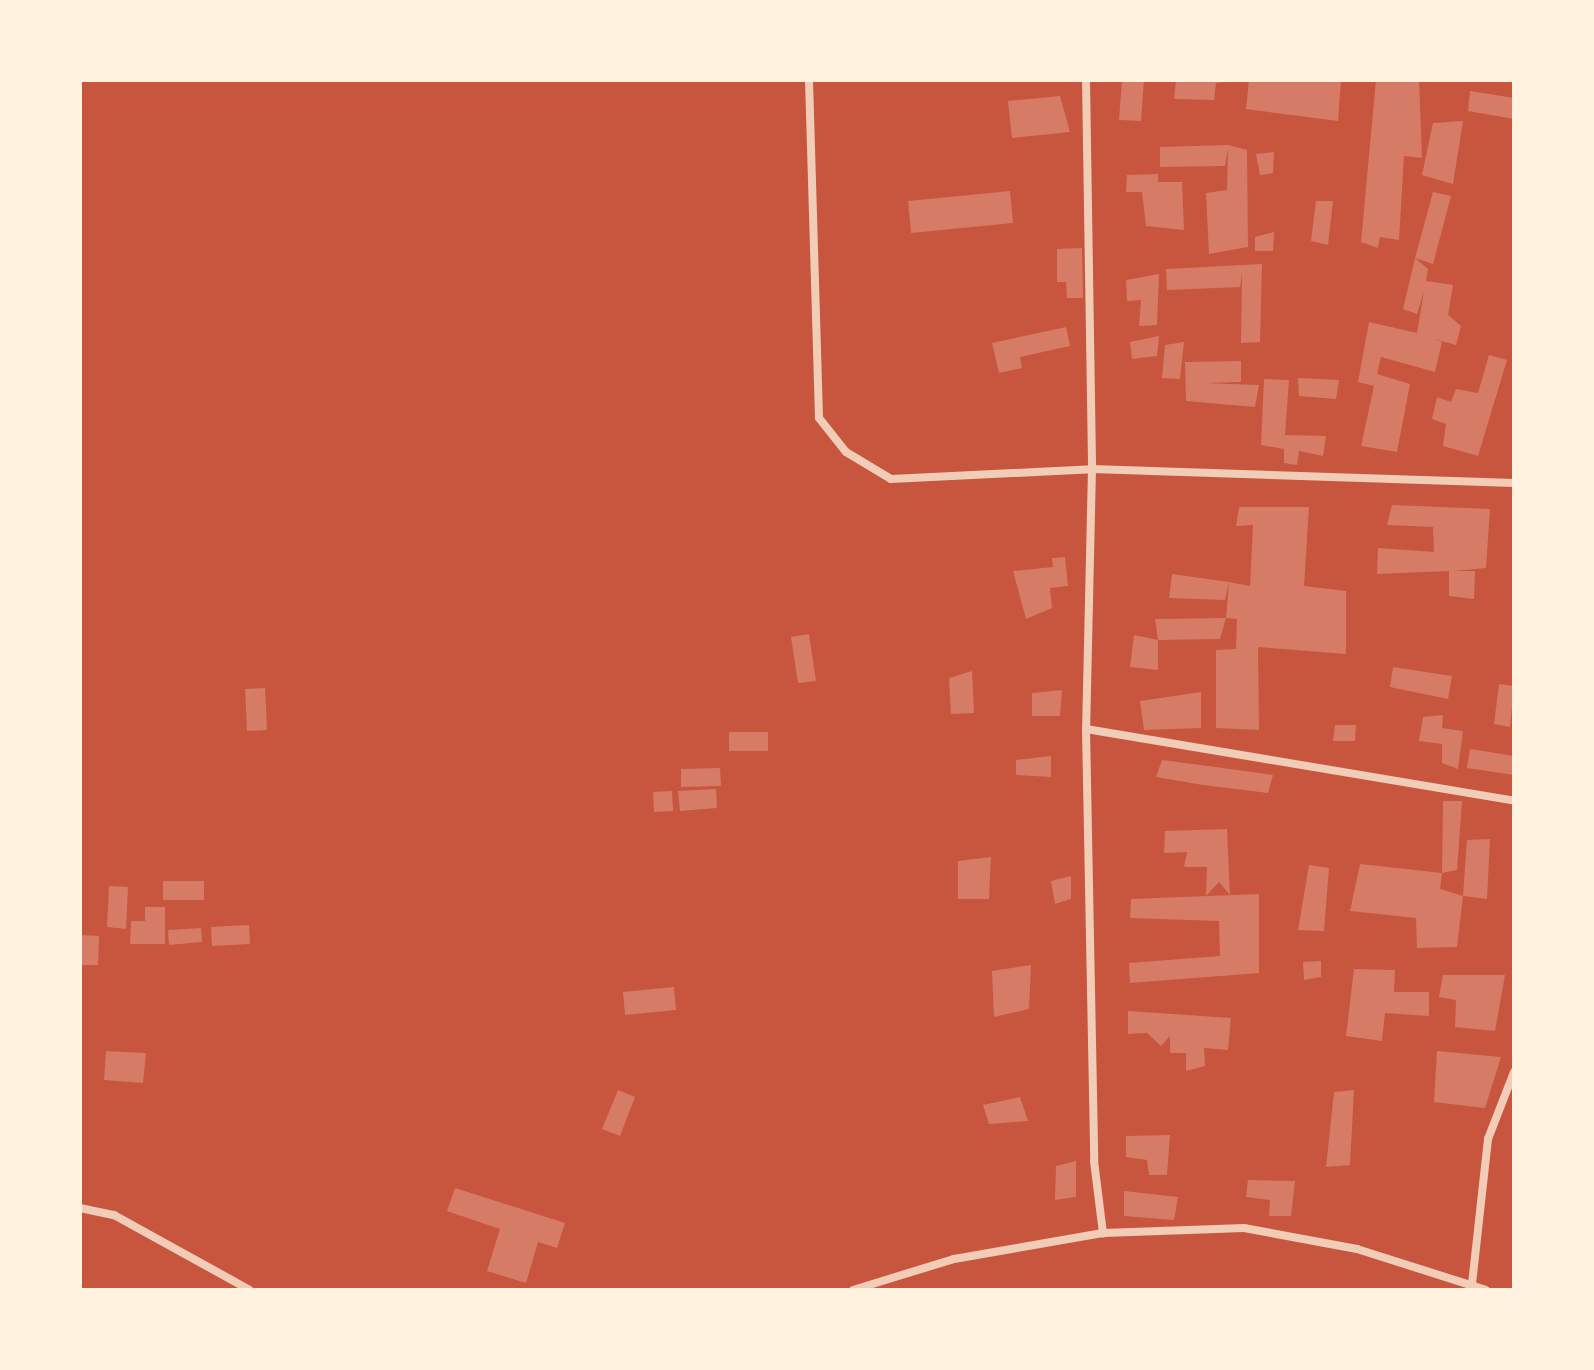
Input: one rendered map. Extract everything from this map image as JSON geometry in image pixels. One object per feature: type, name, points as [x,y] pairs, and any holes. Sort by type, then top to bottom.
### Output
[{"type":"street","points":[[809,80],[819,418],[846,452],[891,479],[1092,469],[1514,483]]},
{"type":"street","points":[[1086,80],[1092,469],[1086,729],[1094,1161],[1103,1233]]},
{"type":"street","points":[[1086,729],[1514,801]]},
{"type":"street","points":[[1472,1284],[1488,1139],[1514,1072]]},
{"type":"street","points":[[80,1208],[114,1215],[250,1290]]},
{"type":"street","points":[[853,1290],[954,1259],[1103,1233],[1244,1228],[1357,1249],[1486,1290]]},
{"type":"building","points":[[1122,80],[1144,80],[1141,121],[1119,120]]},
{"type":"building","points":[[1176,80],[1242,80],[1216,83],[1214,100],[1174,99]]},
{"type":"building","points":[[1249,80],[1341,80],[1338,121],[1246,109]]},
{"type":"building","points":[[1376,80],[1419,80],[1422,158],[1404,156],[1399,240],[1380,237],[1378,248],[1361,242]]},
{"type":"building","points":[[1470,91],[1514,98],[1514,119],[1468,111]]},
{"type":"building","points":[[1060,96],[1070,132],[1012,138],[1008,101]]},
{"type":"building","points":[[1463,121],[1453,184],[1422,175],[1433,123]]},
{"type":"building","points":[[1228,145],[1247,150],[1248,247],[1209,254],[1206,193],[1227,190],[1228,148],[1225,166],[1160,167],[1160,147]]},
{"type":"building","points":[[1274,152],[1273,173],[1260,175],[1256,154]]},
{"type":"building","points":[[1158,174],[1158,182],[1182,182],[1184,230],[1146,226],[1142,192],[1126,192],[1127,175]]},
{"type":"building","points":[[1010,191],[1013,223],[911,233],[908,201]]},
{"type":"building","points":[[1433,192],[1451,196],[1433,264],[1415,258]]},
{"type":"building","points":[[1316,201],[1333,201],[1328,245],[1311,241]]},
{"type":"building","points":[[1274,232],[1273,251],[1255,251],[1255,237]]},
{"type":"building","points":[[1082,248],[1083,298],[1067,298],[1066,282],[1057,282],[1057,249]]},
{"type":"building","points":[[1415,258],[1428,269],[1426,281],[1453,285],[1448,315],[1461,326],[1456,345],[1434,339],[1442,342],[1435,372],[1381,357],[1377,374],[1410,384],[1397,452],[1361,446],[1374,386],[1358,382],[1369,322],[1417,333],[1424,291],[1417,314],[1403,309]]},
{"type":"building","points":[[1262,264],[1260,342],[1241,343],[1242,273],[1240,287],[1167,290],[1166,269]]},
{"type":"building","points":[[1159,274],[1157,325],[1139,326],[1141,300],[1127,301],[1126,280]]},
{"type":"building","points":[[1066,327],[1070,346],[1020,357],[1022,368],[999,373],[992,343]]},
{"type":"building","points":[[1159,336],[1157,356],[1132,359],[1130,342]]},
{"type":"building","points":[[1184,342],[1180,379],[1162,378],[1165,345]]},
{"type":"building","points":[[1489,355],[1507,360],[1478,456],[1443,446],[1446,424],[1432,419],[1437,397],[1451,402],[1456,389],[1478,393]]},
{"type":"building","points":[[1241,361],[1241,382],[1204,383],[1259,385],[1255,407],[1186,401],[1185,362]]},
{"type":"building","points":[[1298,378],[1339,380],[1336,399],[1299,396]]},
{"type":"building","points":[[1264,379],[1289,380],[1285,435],[1326,436],[1323,456],[1299,451],[1297,465],[1284,463],[1284,449],[1261,445]]},
{"type":"building","points":[[1392,505],[1490,509],[1486,568],[1453,571],[1475,571],[1474,599],[1449,596],[1449,571],[1377,574],[1378,548],[1434,552],[1433,527],[1387,525]]},
{"type":"building","points":[[1239,507],[1309,507],[1304,586],[1346,591],[1346,654],[1258,647],[1259,730],[1216,728],[1216,650],[1236,649],[1237,619],[1226,618],[1229,582],[1250,586],[1253,525],[1236,526]]},
{"type":"building","points":[[1065,557],[1068,586],[1050,588],[1052,608],[1026,619],[1013,571],[1053,567],[1052,558]]},
{"type":"building","points":[[1172,574],[1229,582],[1225,600],[1169,598]]},
{"type":"building","points":[[1226,618],[1220,639],[1158,640],[1155,619]]},
{"type":"building","points":[[809,634],[816,681],[798,683],[791,637]]},
{"type":"building","points":[[1134,635],[1158,640],[1158,670],[1130,667]]},
{"type":"building","points":[[1393,667],[1452,676],[1448,699],[1390,687]]},
{"type":"building","points":[[972,671],[974,713],[951,714],[949,678]]},
{"type":"building","points":[[1499,684],[1514,686],[1510,727],[1494,724]]},
{"type":"building","points":[[265,688],[267,730],[247,731],[245,689]]},
{"type":"building","points":[[1062,690],[1060,716],[1032,716],[1032,693]]},
{"type":"building","points":[[1201,692],[1201,728],[1144,730],[1140,701]]},
{"type":"building","points":[[1443,715],[1442,728],[1463,731],[1458,769],[1442,763],[1442,744],[1419,741],[1423,717]]},
{"type":"building","points":[[1335,725],[1356,725],[1355,741],[1333,741]]},
{"type":"building","points":[[729,732],[768,732],[768,751],[729,751]]},
{"type":"building","points":[[1470,749],[1514,756],[1514,775],[1467,768]]},
{"type":"building","points":[[1051,756],[1051,777],[1016,775],[1016,760]]},
{"type":"building","points":[[1162,760],[1273,775],[1268,793],[1203,785],[1156,777]]},
{"type":"building","points":[[720,768],[721,786],[681,787],[681,769]]},
{"type":"building","points":[[716,789],[717,808],[680,811],[678,791]]},
{"type":"building","points":[[672,791],[673,811],[654,812],[653,792]]},
{"type":"building","points":[[1443,801],[1462,801],[1457,870],[1442,873]]},
{"type":"building","points":[[1227,829],[1230,895],[1219,882],[1206,896],[1207,867],[1184,867],[1187,852],[1164,853],[1165,831]]},
{"type":"building","points":[[1490,839],[1487,899],[1463,896],[1467,840]]},
{"type":"building","points":[[991,857],[989,899],[958,899],[958,861]]},
{"type":"building","points":[[1360,864],[1442,873],[1440,889],[1463,896],[1457,947],[1417,948],[1416,918],[1350,911]]},
{"type":"building","points":[[1309,865],[1329,868],[1324,931],[1298,930]]},
{"type":"building","points":[[1071,876],[1071,899],[1055,904],[1051,881]]},
{"type":"building","points":[[163,881],[204,881],[204,900],[163,900]]},
{"type":"building","points":[[109,886],[128,887],[126,929],[107,927]]},
{"type":"building","points":[[1259,894],[1259,973],[1130,983],[1129,963],[1220,956],[1219,921],[1130,918],[1131,899]]},
{"type":"building","points":[[145,907],[165,907],[165,944],[130,944],[131,921],[145,921]]},
{"type":"building","points":[[249,925],[250,944],[212,946],[211,927]]},
{"type":"building","points":[[201,928],[202,942],[169,945],[168,930]]},
{"type":"building","points":[[80,935],[99,936],[98,965],[80,965]]},
{"type":"building","points":[[1321,961],[1321,977],[1304,980],[1303,962]]},
{"type":"building","points":[[1031,965],[1029,1009],[994,1017],[992,971]]},
{"type":"building","points":[[1354,969],[1395,970],[1394,992],[1429,992],[1429,1016],[1385,1013],[1382,1041],[1346,1036]]},
{"type":"building","points":[[1443,975],[1505,975],[1495,1031],[1455,1027],[1456,1000],[1439,997]]},
{"type":"building","points":[[674,987],[676,1010],[625,1015],[623,992]]},
{"type":"building","points":[[1128,1011],[1231,1018],[1228,1050],[1204,1048],[1205,1066],[1186,1071],[1186,1053],[1170,1053],[1170,1036],[1161,1046],[1147,1033],[1128,1034]]},
{"type":"building","points":[[106,1051],[146,1053],[143,1083],[104,1080]]},
{"type":"building","points":[[1437,1051],[1501,1057],[1485,1108],[1434,1102]]},
{"type":"building","points":[[618,1090],[635,1097],[620,1136],[602,1129]]},
{"type":"building","points":[[1354,1090],[1350,1165],[1326,1167],[1334,1092]]},
{"type":"building","points":[[1020,1097],[1028,1121],[989,1124],[983,1105]]},
{"type":"building","points":[[1170,1135],[1167,1175],[1149,1175],[1147,1160],[1126,1157],[1126,1136]]},
{"type":"building","points":[[1076,1161],[1076,1197],[1055,1200],[1056,1166]]},
{"type":"building","points":[[1248,1180],[1295,1181],[1291,1216],[1269,1216],[1270,1200],[1246,1197]]},
{"type":"building","points":[[455,1188],[565,1223],[557,1248],[538,1242],[526,1283],[487,1271],[500,1229],[447,1211]]},
{"type":"building","points":[[1124,1191],[1178,1197],[1174,1220],[1124,1216]]}]
